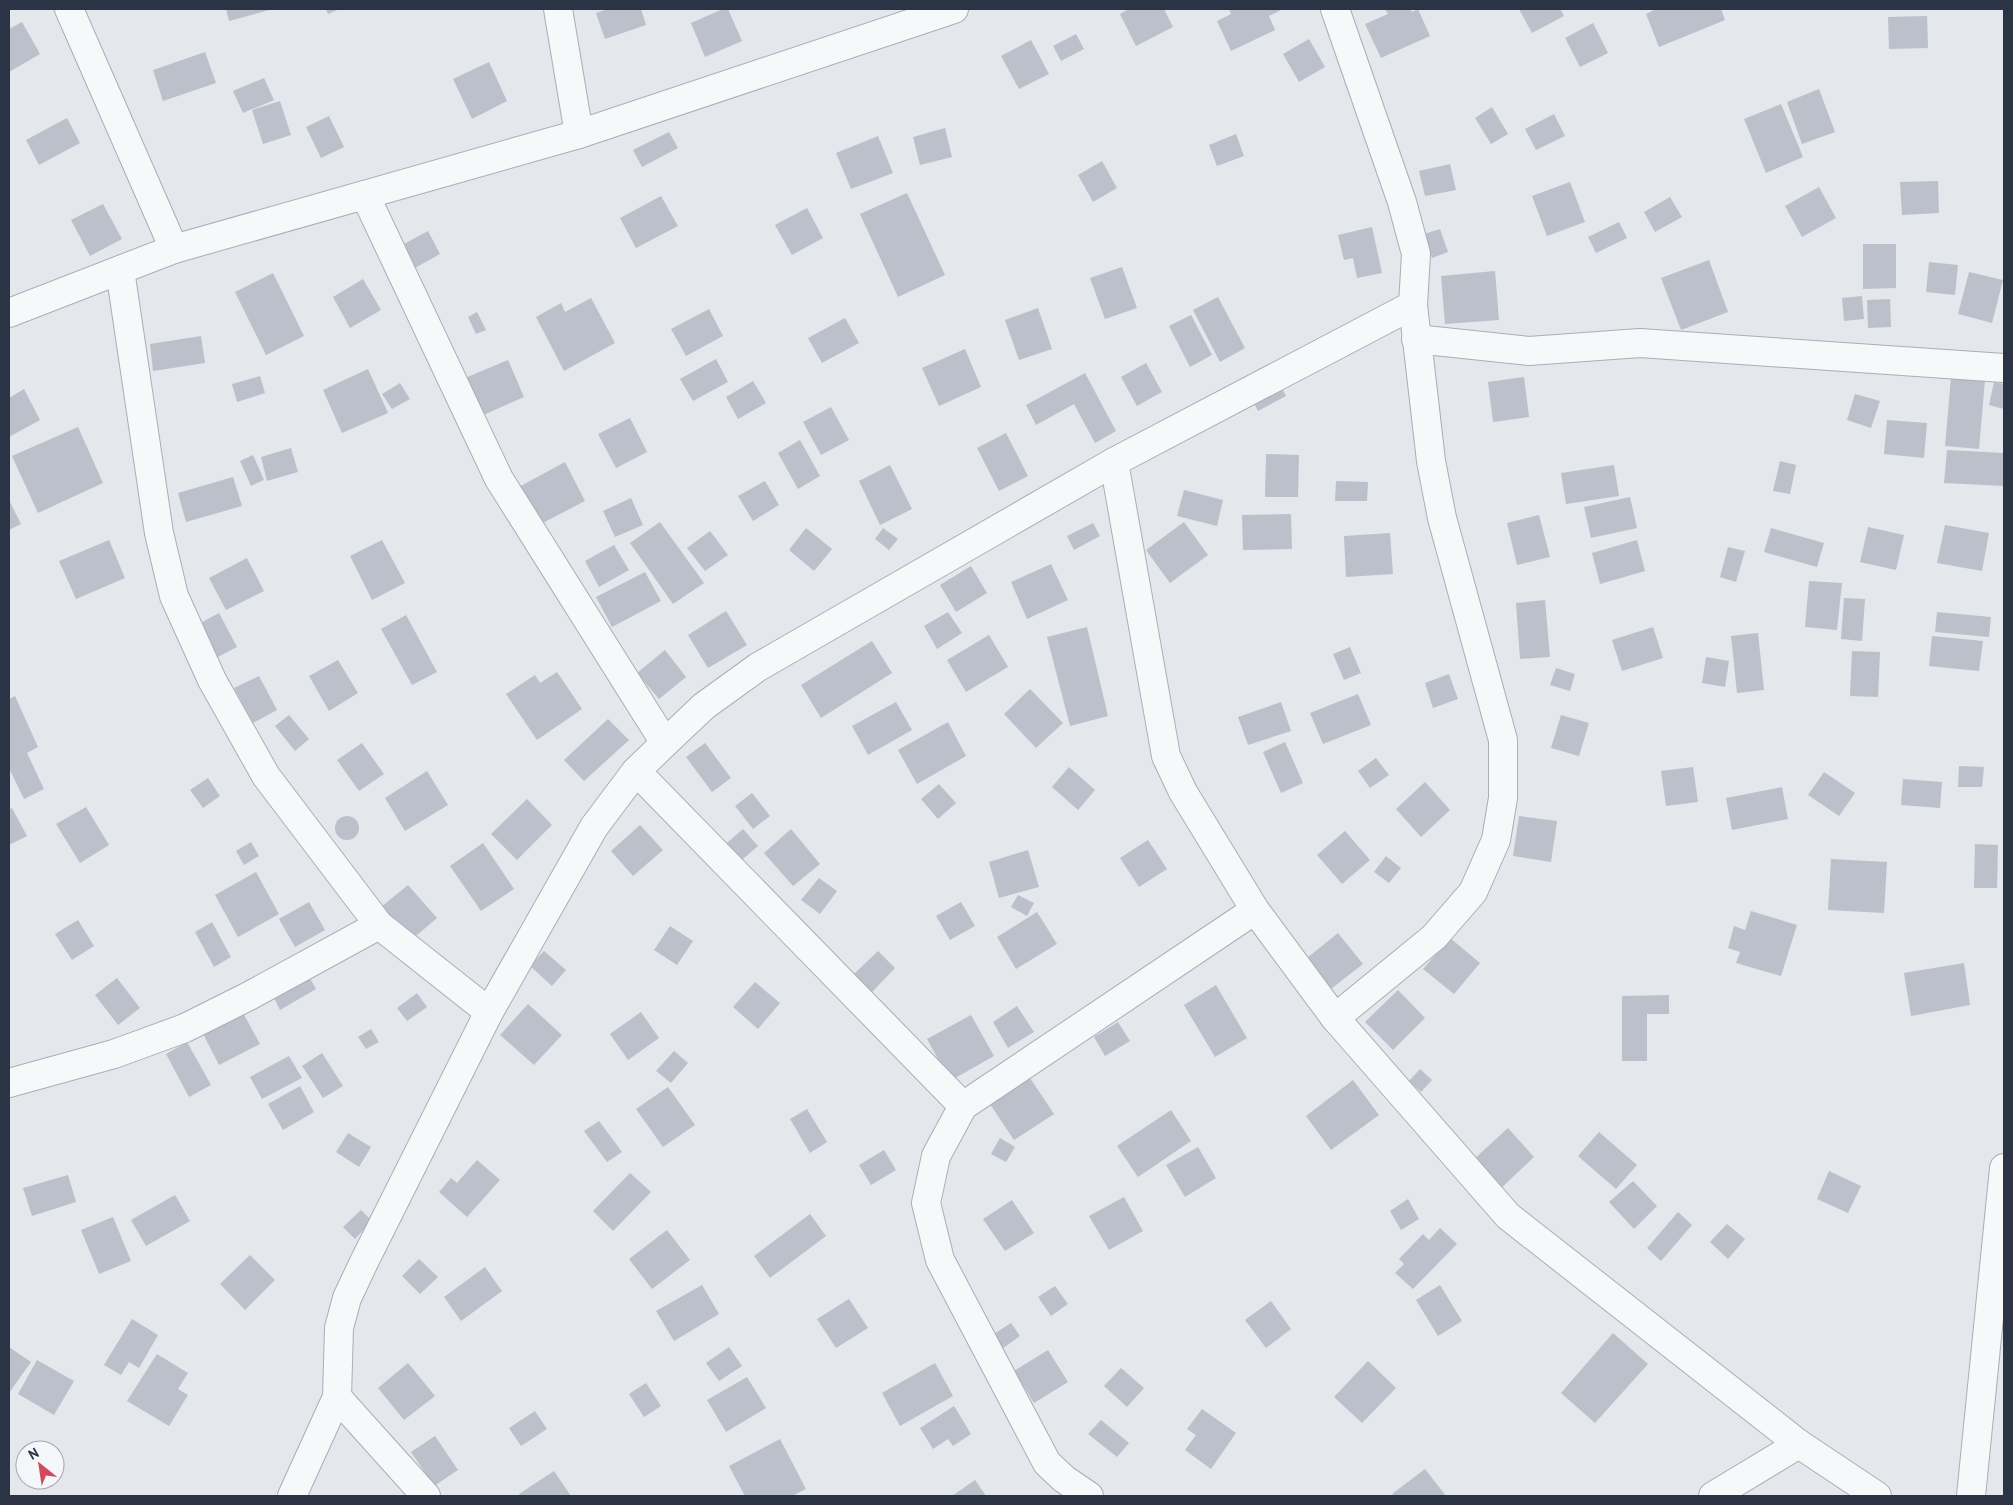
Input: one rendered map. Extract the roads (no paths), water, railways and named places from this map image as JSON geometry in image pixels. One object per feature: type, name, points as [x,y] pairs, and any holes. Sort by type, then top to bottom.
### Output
[{"type":"street","points":[[69,9],[174,249]]},
{"type":"street","points":[[558,9],[560,34],[579,134]]},
{"type":"street","points":[[9,312],[174,249],[579,134],[954,9]]},
{"type":"street","points":[[1335,9],[1402,202],[1416,254],[1413,305],[1430,461],[1442,518],[1502,740],[1503,798],[1496,840],[1473,892],[1434,937],[1335,1018]]},
{"type":"street","points":[[365,195],[499,479],[665,743]]},
{"type":"street","points":[[120,270],[159,533],[174,596],[212,680],[266,776],[379,925],[489,1012]]},
{"type":"street","points":[[292,1496],[336,1398],[339,1328],[347,1298],[489,1012],[594,827],[636,771],[704,706],[758,667],[1114,462],[1413,305]]},
{"type":"street","points":[[1416,339],[1529,351],[1649,344],[2004,368]]},
{"type":"street","points":[[1114,462],[1166,756],[1183,792],[1255,910],[1335,1018],[1508,1216],[1799,1444],[1878,1496]]},
{"type":"street","points":[[636,771],[963,1106]]},
{"type":"street","points":[[1089,1496],[1064,1479],[1047,1462],[940,1260],[926,1203],[936,1156],[963,1106],[1255,910]]},
{"type":"street","points":[[9,1083],[114,1054],[185,1028],[249,996],[379,925]]},
{"type":"street","points":[[1971,1496],[2004,1168]]},
{"type":"street","points":[[336,1398],[426,1496]]},
{"type":"street","points":[[1713,1496],[1799,1444]]}]
